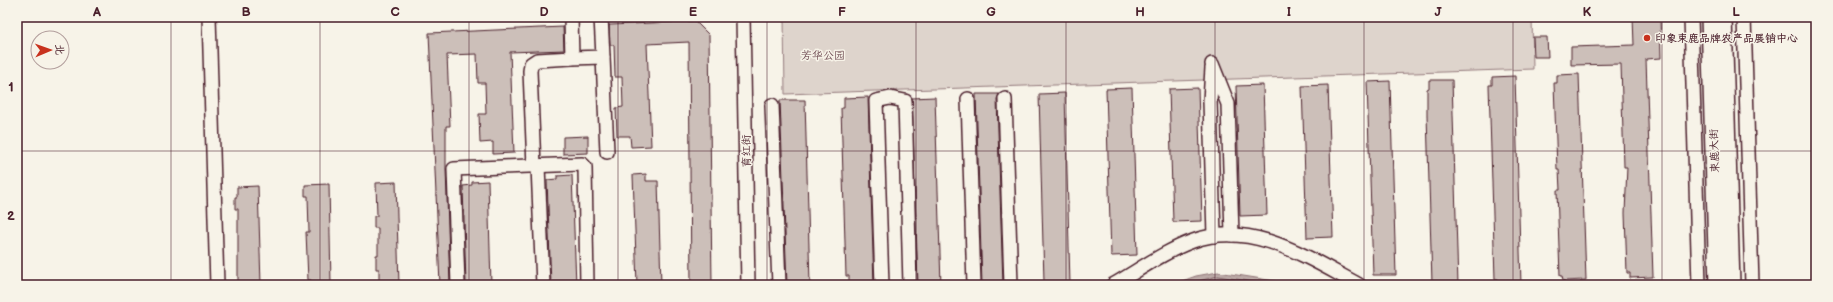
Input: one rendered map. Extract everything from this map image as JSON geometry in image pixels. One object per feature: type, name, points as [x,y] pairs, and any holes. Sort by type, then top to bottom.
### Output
[{"type":"main road","name":"束鹿大街","points":[[1710,17],[1718,285]]},
{"type":"main road","name":"束鹿大街","points":[[1723,17],[1732,285]]},
{"type":"street","points":[[209,17],[218,285]]},
{"type":"street","points":[[571,17],[572,58]]},
{"type":"street","points":[[601,17],[607,152]]},
{"type":"street","name":"育红街","points":[[743,17],[748,285]]},
{"type":"street","points":[[1690,17],[1699,285]]},
{"type":"street","points":[[1744,17],[1752,285]]},
{"type":"street","points":[[543,285],[530,71],[531,64],[537,60],[603,57]]},
{"type":"street","points":[[1214,236],[1210,101],[1212,64],[1228,104],[1232,235]]},
{"type":"street","points":[[882,285],[876,101],[890,98],[905,101],[910,285]]},
{"type":"street","points":[[968,99],[974,285]]},
{"type":"street","points":[[1005,99],[1011,285]]},
{"type":"street","points":[[772,105],[779,285]]},
{"type":"street","points":[[458,285],[454,169],[582,164],[585,167],[587,285]]},
{"type":"street","points":[[1113,285],[1193,241],[1214,236],[1232,235],[1257,238],[1276,244],[1301,254],[1359,285]]},
{"type":"green space","name":"芳华公园","points":[[784,17],[1532,17],[1533,69],[785,94]]},
{"type":"water","points":[[1218,272],[1275,281],[1285,285],[1171,285],[1196,276]]},
{"type":"building","points":[[1633,17],[1660,17],[1661,58],[1646,59],[1653,277],[1630,278],[1630,273],[1627,273],[1625,213],[1627,167],[1624,167],[1621,64],[1571,65],[1571,47],[1634,45]]},
{"type":"building","points":[[695,21],[709,35],[712,285],[691,285],[689,42],[647,44],[651,146],[631,147],[630,136],[617,136],[616,108],[623,107],[622,77],[615,77],[614,45],[610,45],[609,25]]},
{"type":"building","points":[[563,27],[564,50],[510,52],[514,153],[493,154],[493,142],[480,143],[479,114],[486,114],[485,83],[478,83],[477,54],[447,55],[450,126],[446,126],[446,169],[450,285],[440,285],[429,33]]},
{"type":"building","points":[[1533,37],[1547,37],[1548,57],[1534,57]]},
{"type":"building","points":[[1579,74],[1586,280],[1563,281],[1562,276],[1560,276],[1557,190],[1560,190],[1559,170],[1557,170],[1554,83],[1557,83],[1557,75]]},
{"type":"building","points":[[1515,76],[1521,285],[1498,285],[1498,279],[1495,279],[1489,85],[1492,85],[1492,77]]},
{"type":"building","points":[[1429,80],[1452,80],[1458,285],[1435,285],[1435,283],[1432,283],[1427,115],[1427,89],[1429,88]]},
{"type":"building","points":[[1390,81],[1396,275],[1373,275],[1367,82]]},
{"type":"building","points":[[1263,85],[1267,215],[1240,216],[1236,86]]},
{"type":"building","points":[[1328,85],[1333,237],[1307,238],[1302,86]]},
{"type":"building","points":[[1132,88],[1137,255],[1111,256],[1106,89]]},
{"type":"building","points":[[1198,88],[1202,221],[1173,222],[1169,89]]},
{"type":"building","points":[[1065,93],[1070,285],[1046,285],[1046,282],[1044,282],[1039,94]]},
{"type":"building","points":[[976,94],[999,94],[997,99],[1003,285],[982,285]]},
{"type":"building","points":[[868,97],[874,285],[849,285],[849,276],[846,276],[841,108],[844,108],[844,98]]},
{"type":"building","points":[[935,97],[941,285],[918,285],[912,98]]},
{"type":"building","points":[[780,100],[805,100],[810,285],[787,285]]},
{"type":"building","points":[[588,136],[588,153],[563,154],[563,137]]},
{"type":"building","points":[[646,174],[646,181],[658,181],[661,285],[637,285],[633,175]]},
{"type":"building","points":[[572,175],[576,285],[551,285],[547,180],[557,179],[557,176]]},
{"type":"building","points":[[488,181],[491,285],[466,285],[463,186],[472,185],[472,182]]},
{"type":"building","points":[[396,182],[399,285],[379,285],[379,269],[376,269],[376,255],[378,255],[378,228],[374,228],[374,216],[377,216],[376,183]]},
{"type":"building","points":[[329,184],[331,285],[311,285],[311,280],[308,280],[306,232],[309,232],[308,196],[305,196],[305,185]]},
{"type":"building","points":[[258,186],[261,285],[238,285],[238,209],[235,209],[237,187]]},
{"type":"place","name":"印象束鹿品牌农产品展销中心","points":[[1647,38]]}]
